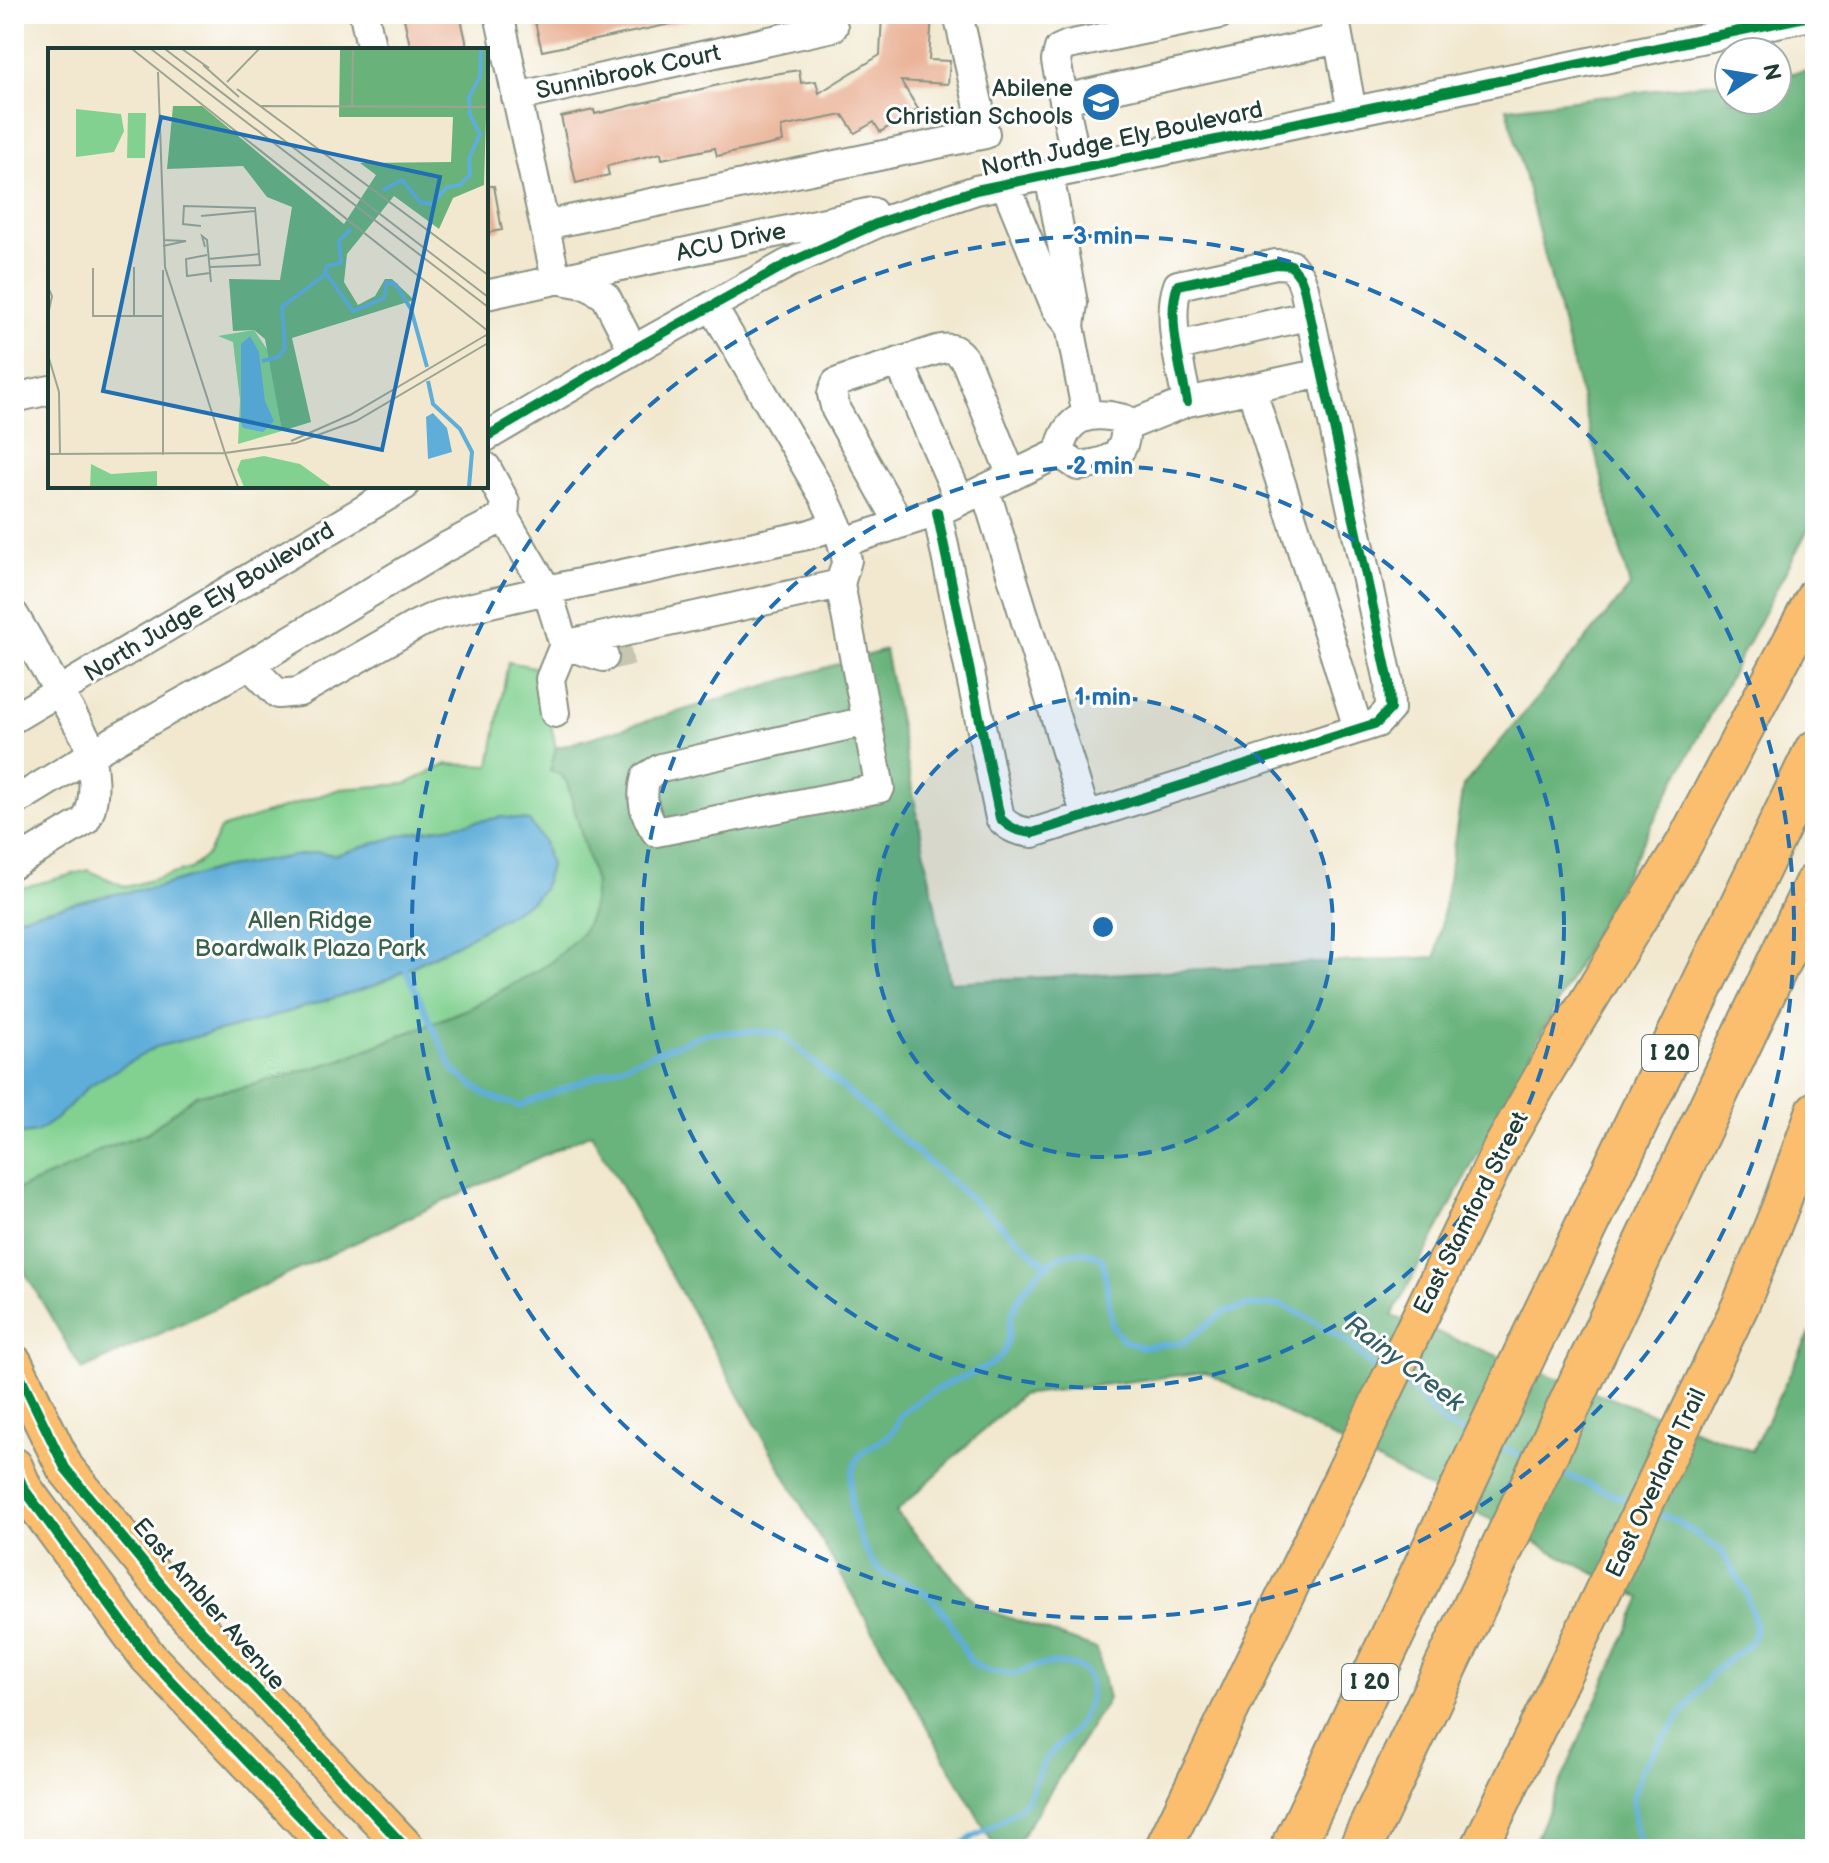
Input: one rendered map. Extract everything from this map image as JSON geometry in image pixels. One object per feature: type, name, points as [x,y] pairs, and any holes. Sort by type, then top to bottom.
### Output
[{"type":"highway","name":"I 20","points":[[1292,1849],[1525,1354],[1815,752]]},
{"type":"highway","name":"I 20","points":[[1360,1849],[1579,1381],[1810,902]]},
{"type":"main road","name":"East Stamford Street","points":[[1163,1849],[1501,1149],[1684,844],[1815,596]]},
{"type":"main road","name":"East Overland Trail","points":[[1479,1849],[1741,1304],[1815,1110]]},
{"type":"main road","name":"East Ambler Avenue","points":[[14,1363],[65,1468],[183,1611],[407,1849]]},
{"type":"main road","points":[[14,1466],[24,1489],[148,1657],[331,1849]]},
{"type":"street","points":[[364,14],[372,48]]},
{"type":"street","points":[[499,14],[556,279],[589,285],[606,297],[633,350]]},
{"type":"street","points":[[545,225],[985,134],[958,14]]},
{"type":"street","points":[[1078,169],[1056,61],[1059,49],[1220,14]]},
{"type":"street","name":"North Judge Ely Boulevard","points":[[488,436],[787,264],[878,223],[976,190],[1815,15]]},
{"type":"street","name":"Sunnibrook Court","points":[[516,97],[833,27]]},
{"type":"street","points":[[1064,99],[1336,27],[1352,112]]},
{"type":"street","points":[[1049,175],[1073,303],[1070,326],[1087,416]]},
{"type":"street","points":[[1005,184],[1056,308],[1070,326]]},
{"type":"street","name":"ACU Drive","points":[[488,295],[976,190]]},
{"type":"street","points":[[960,501],[1000,818],[1008,827],[1033,833],[1377,723],[1390,709],[1389,682],[1310,315],[1300,277],[1291,265],[1276,264],[1178,285],[1173,298],[1187,402]]},
{"type":"street","points":[[712,306],[824,497],[841,534],[846,568],[840,584],[867,721],[880,788],[656,832],[648,820],[641,795],[646,777],[661,768],[867,721]]},
{"type":"street","points":[[1178,346],[1310,315]]},
{"type":"street","points":[[900,524],[836,410],[832,394],[836,383],[950,347],[958,351],[966,362],[1012,476]]},
{"type":"street","points":[[899,362],[960,501],[1086,816]]},
{"type":"street","points":[[1125,427],[1187,402],[1322,373]]},
{"type":"street","points":[[1251,388],[1358,728]]},
{"type":"street","points":[[14,398],[48,390]]},
{"type":"street","points":[[1105,414],[1124,419],[1127,435],[1121,450],[1109,460],[1078,466],[1059,453],[1069,425],[1087,416],[1105,414]]},
{"type":"street","points":[[249,665],[278,694],[299,692],[438,615],[807,535],[841,534],[900,524],[960,501],[1059,453]]},
{"type":"street","points":[[488,471],[505,502],[504,517],[547,590],[564,645],[550,679],[555,713]]},
{"type":"street","name":"North Judge Ely Boulevard","points":[[14,718],[401,488]]},
{"type":"street","points":[[476,488],[489,510],[504,517]]},
{"type":"street","points":[[14,802],[446,547],[504,517]]},
{"type":"street","points":[[564,645],[840,584]]},
{"type":"street","points":[[14,615],[86,738],[92,803],[85,821],[14,864]]},
{"type":"street","points":[[645,648],[671,622]]},
{"type":"street","points":[[564,645],[604,657]]},
{"type":"green space","points":[[1815,70],[1815,516],[1392,1316],[1752,1451],[1810,1333],[1815,1357],[1815,1849],[1531,1849],[1642,1598],[1206,1372],[1021,1395],[896,1512],[979,1607],[1097,1649],[1108,1699],[1014,1849],[996,1849],[591,1133],[82,1370],[14,1254],[14,1191],[75,1165],[99,1150],[147,1133],[196,1095],[245,1087],[338,1061],[472,1007],[549,964],[582,933],[591,914],[595,883],[567,782],[561,775],[550,771],[556,748],[885,650],[950,982],[1436,957],[1463,786],[1630,587],[1507,108],[1713,83],[1713,116],[1793,116],[1793,73]]},
{"type":"green space","name":"Allen Ridge Boardwalk Plaza Park","points":[[508,662],[539,668],[556,748],[551,771],[567,782],[595,883],[591,914],[582,934],[549,964],[472,1007],[338,1061],[244,1087],[196,1095],[147,1133],[99,1150],[75,1165],[14,1191],[14,890],[88,870],[126,887],[190,869],[208,854],[220,829],[340,789],[406,784],[447,764],[490,766]]},
{"type":"water","points":[[502,817],[529,821],[544,842],[550,866],[543,889],[533,900],[459,943],[376,985],[262,1020],[156,1047],[89,1086],[57,1118],[37,1132],[14,1135],[14,918],[104,896],[158,887],[221,868],[318,852],[335,855],[402,835]]},
{"type":"building","points":[[403,14],[460,14],[468,48],[411,48]]},
{"type":"building","points":[[533,14],[689,14],[690,20],[542,51]]},
{"type":"building","points":[[882,14],[932,14],[929,60],[950,61],[948,84],[901,81],[918,109],[880,132],[874,122],[855,133],[843,115],[781,127],[783,142],[717,156],[715,148],[662,159],[661,153],[607,166],[609,175],[576,183],[561,117],[594,110],[595,114],[744,79],[799,70],[801,83],[816,81],[819,93],[880,55]]},
{"type":"building","points":[[488,186],[494,186],[502,230],[488,233]]},
{"type":"waterway","points":[[403,963],[453,1070],[486,1095],[519,1106],[709,1032],[779,1032],[1048,1266]]},
{"type":"waterway","name":"Rainy Creek","points":[[954,1849],[1026,1801],[1044,1762],[1082,1717],[1089,1699],[1090,1682],[1081,1669],[1057,1663],[1029,1668],[1017,1674],[980,1668],[968,1657],[949,1620],[933,1600],[923,1591],[876,1566],[862,1542],[852,1510],[851,1478],[862,1453],[889,1435],[908,1408],[999,1358],[1008,1342],[1013,1312],[1027,1286],[1049,1264],[1076,1252],[1090,1253],[1103,1260],[1112,1325],[1123,1340],[1140,1347],[1183,1343],[1224,1312],[1246,1306],[1281,1305],[1349,1343],[1382,1372]]},
{"type":"waterway","name":"Rainy Creek","points":[[1402,1384],[1416,1392],[1444,1424],[1472,1436]]},
{"type":"waterway","name":"Rainy Creek","points":[[1497,1446],[1528,1459]]},
{"type":"waterway","name":"Rainy Creek","points":[[1556,1471],[1631,1502]]},
{"type":"waterway","name":"Rainy Creek","points":[[1643,1849],[1635,1826],[1633,1799],[1642,1768],[1711,1674],[1748,1645],[1754,1636],[1755,1622],[1746,1592],[1722,1551],[1675,1520],[1652,1511]]},
{"type":"tunnel","points":[[604,657],[645,648]]},
{"type":"cycle path","points":[[488,436],[787,264],[878,223],[976,190],[1815,15]]},
{"type":"cycle path","points":[[937,512],[1000,818],[1015,829],[1033,833],[1377,723],[1390,709],[1389,682],[1304,288],[1291,265],[1276,264],[1178,285],[1174,327],[1187,402]]},
{"type":"cycle path","points":[[14,1363],[65,1468],[183,1611],[407,1849]]},
{"type":"cycle path","points":[[14,1466],[24,1489],[148,1657],[331,1849]]},
{"type":"place","name":"Abilene Christian Schools","points":[[1101,102]]}]
